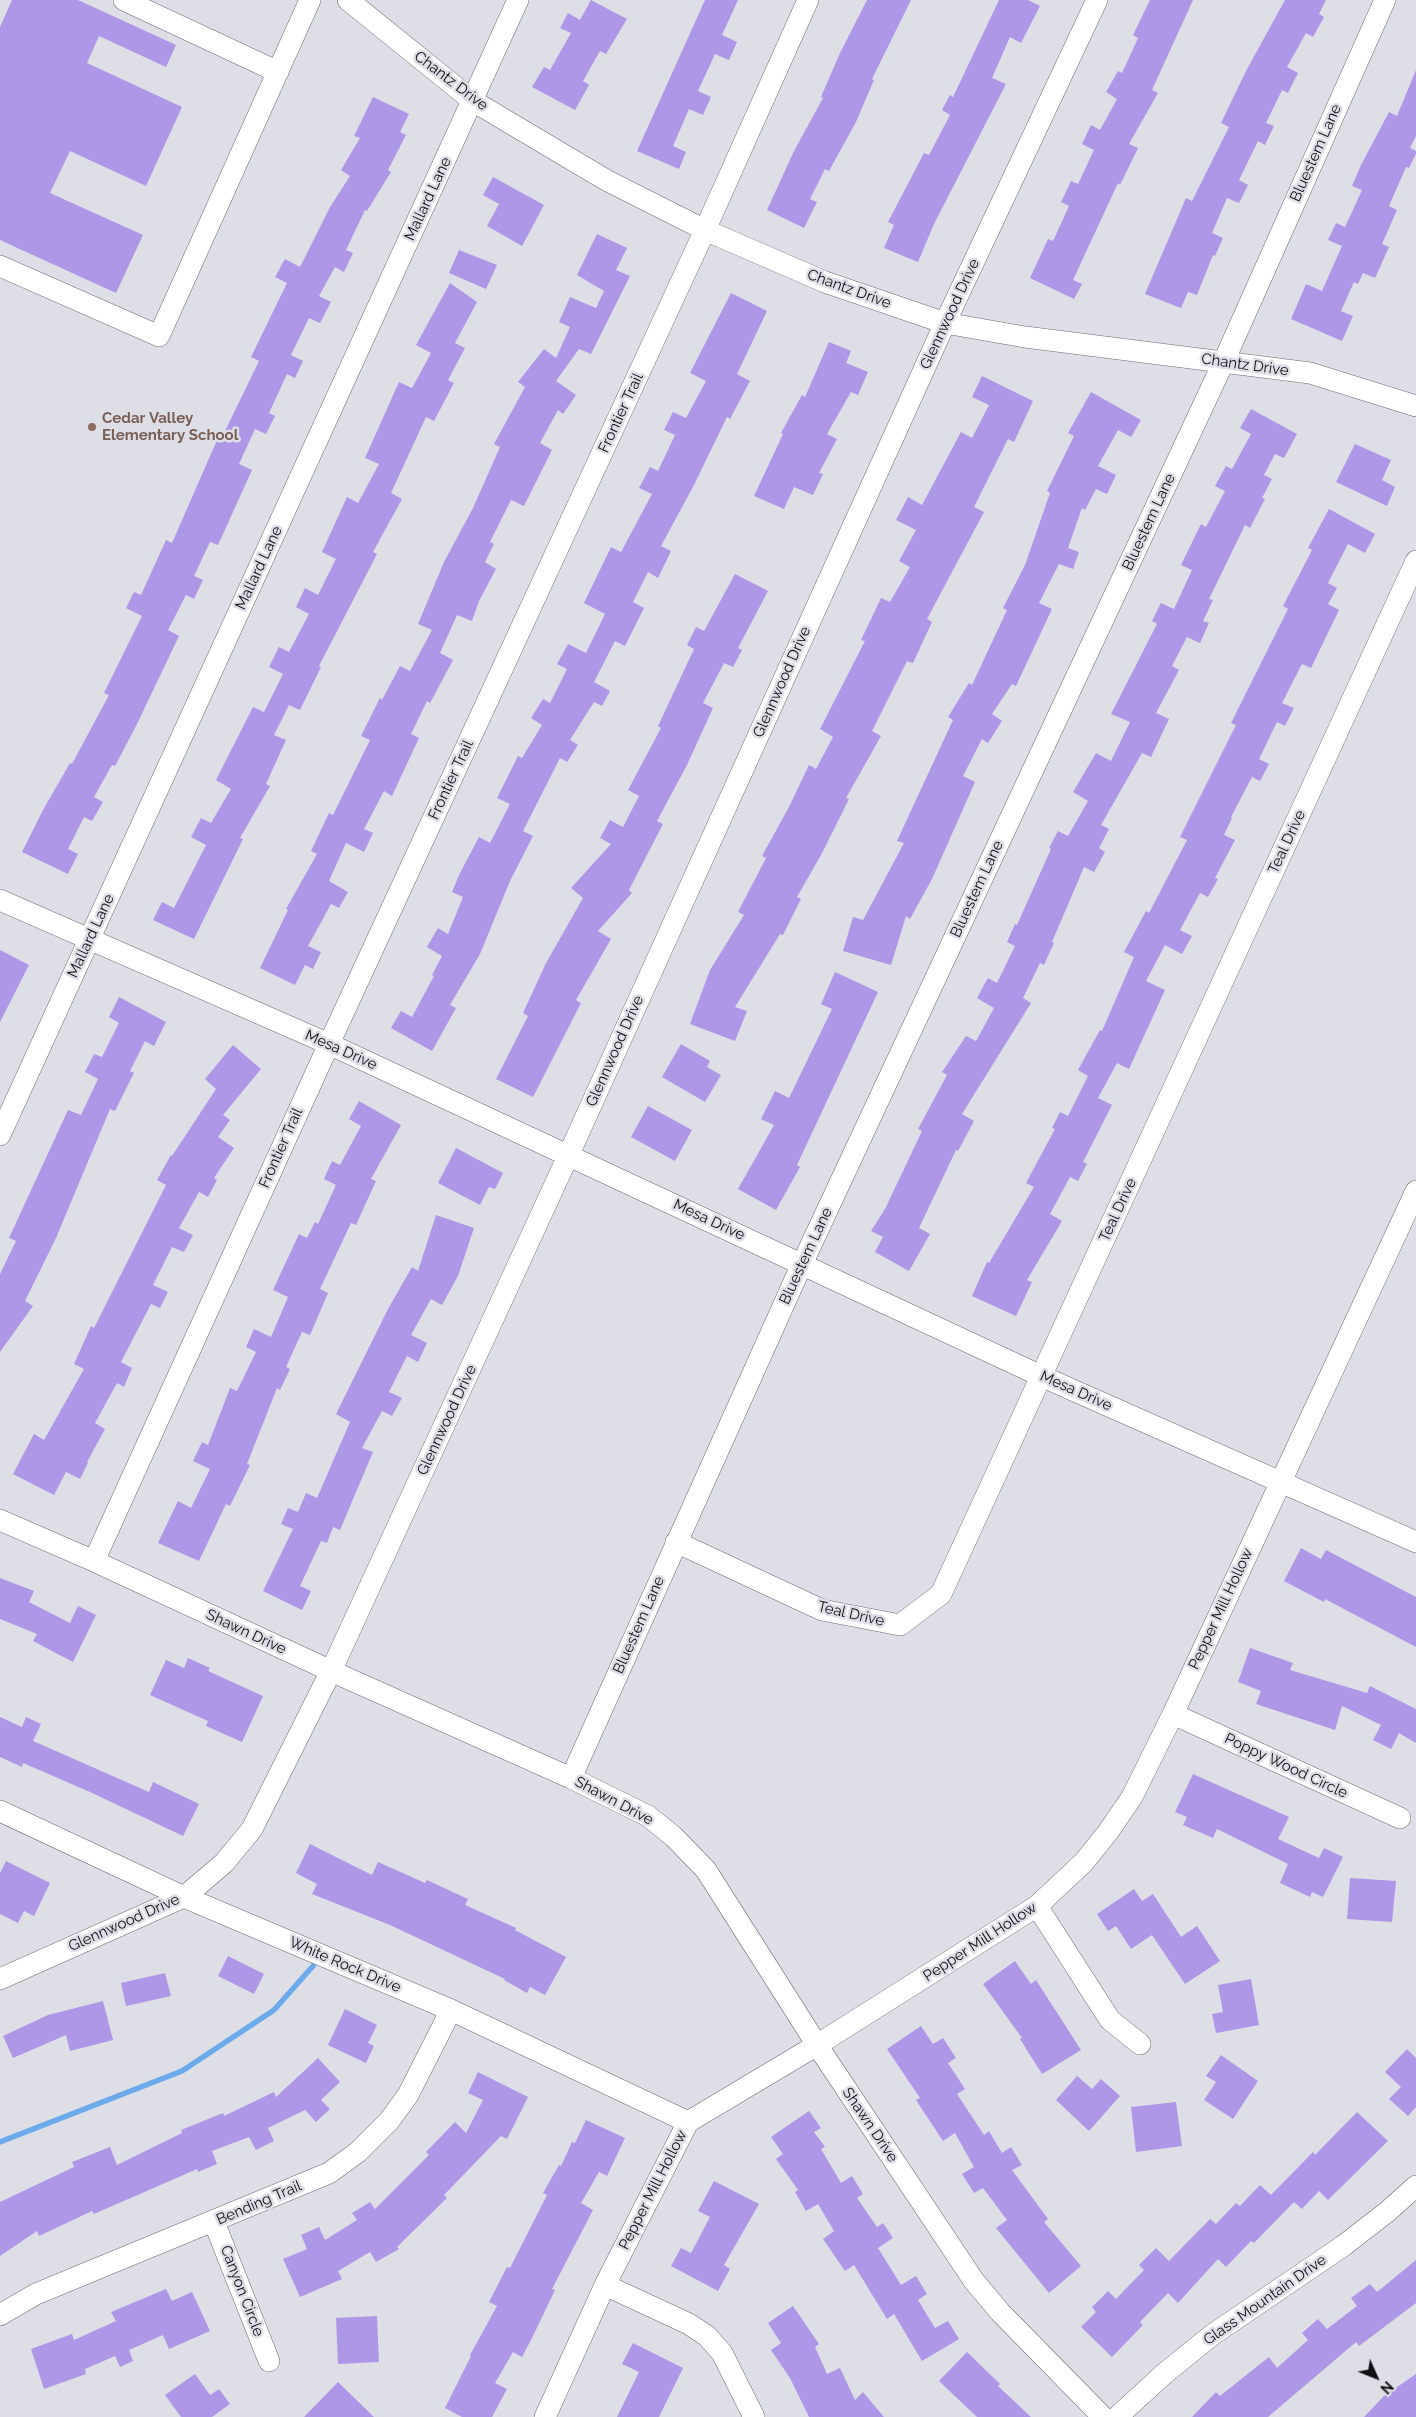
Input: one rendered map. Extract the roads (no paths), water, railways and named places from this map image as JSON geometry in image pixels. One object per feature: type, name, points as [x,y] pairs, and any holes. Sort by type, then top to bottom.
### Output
[{"type":"street","points":[[124,0],[278,72]]},
{"type":"street","points":[[0,266],[159,336],[310,0]]},
{"type":"street","name":"Chantz Drive","points":[[348,0],[473,101],[606,180],[705,230],[825,282],[945,323],[1025,337],[1310,373],[1416,406]]},
{"type":"street","name":"Mallard Lane","points":[[0,1135],[518,0]]},
{"type":"street","name":"Frontier Trail","points":[[94,1561],[329,1044],[705,230],[808,0]]},
{"type":"street","name":"Glennwood Drive","points":[[0,1979],[184,1897],[224,1863],[252,1829],[331,1671],[569,1154],[945,323],[1097,0]]},
{"type":"street","name":"Bluestem Lane","points":[[571,1778],[802,1264],[1224,362],[1385,0]]},
{"type":"street","name":"Teal Drive","points":[[676,1542],[822,1610],[900,1625],[941,1594],[1416,561]]},
{"type":"street","name":"Mesa Drive","points":[[0,900],[329,1044],[569,1154],[1041,1376],[1416,1542]]},
{"type":"street","name":"Pepper Mill Hollow","points":[[545,2417],[605,2285],[688,2122],[817,2045],[1037,1906],[1084,1862],[1108,1832],[1132,1797],[1173,1714],[1281,1482],[1409,1228],[1416,1191]]},
{"type":"street","name":"Shawn Drive","points":[[0,1520],[571,1778],[648,1816],[674,1837],[706,1870],[817,2045],[974,2281],[1018,2332],[1103,2417]]},
{"type":"street","name":"Poppy Wood Circle","points":[[1173,1714],[1400,1818]]},
{"type":"street","name":"White Rock Drive","points":[[0,1811],[184,1897],[451,2010],[688,2122]]},
{"type":"street","points":[[1037,1906],[1110,2020],[1140,2044]]},
{"type":"street","name":"Bending Trail","points":[[0,2315],[36,2294],[329,2173],[358,2152],[389,2121],[408,2095],[451,2010]]},
{"type":"street","name":"Glass Mountain Drive","points":[[1117,2417],[1164,2374],[1212,2335],[1272,2292],[1343,2246],[1387,2212],[1416,2186]]},
{"type":"street","name":"Canyon Circle","points":[[214,2222],[269,2361]]},
{"type":"street","points":[[605,2285],[688,2324],[707,2336],[722,2353],[754,2417]]},
{"type":"waterway","points":[[0,2142],[182,2071],[274,2010],[313,1966]]},
{"type":"place","name":"Cedar Valley Elementary School","points":[[92,427]]}]
